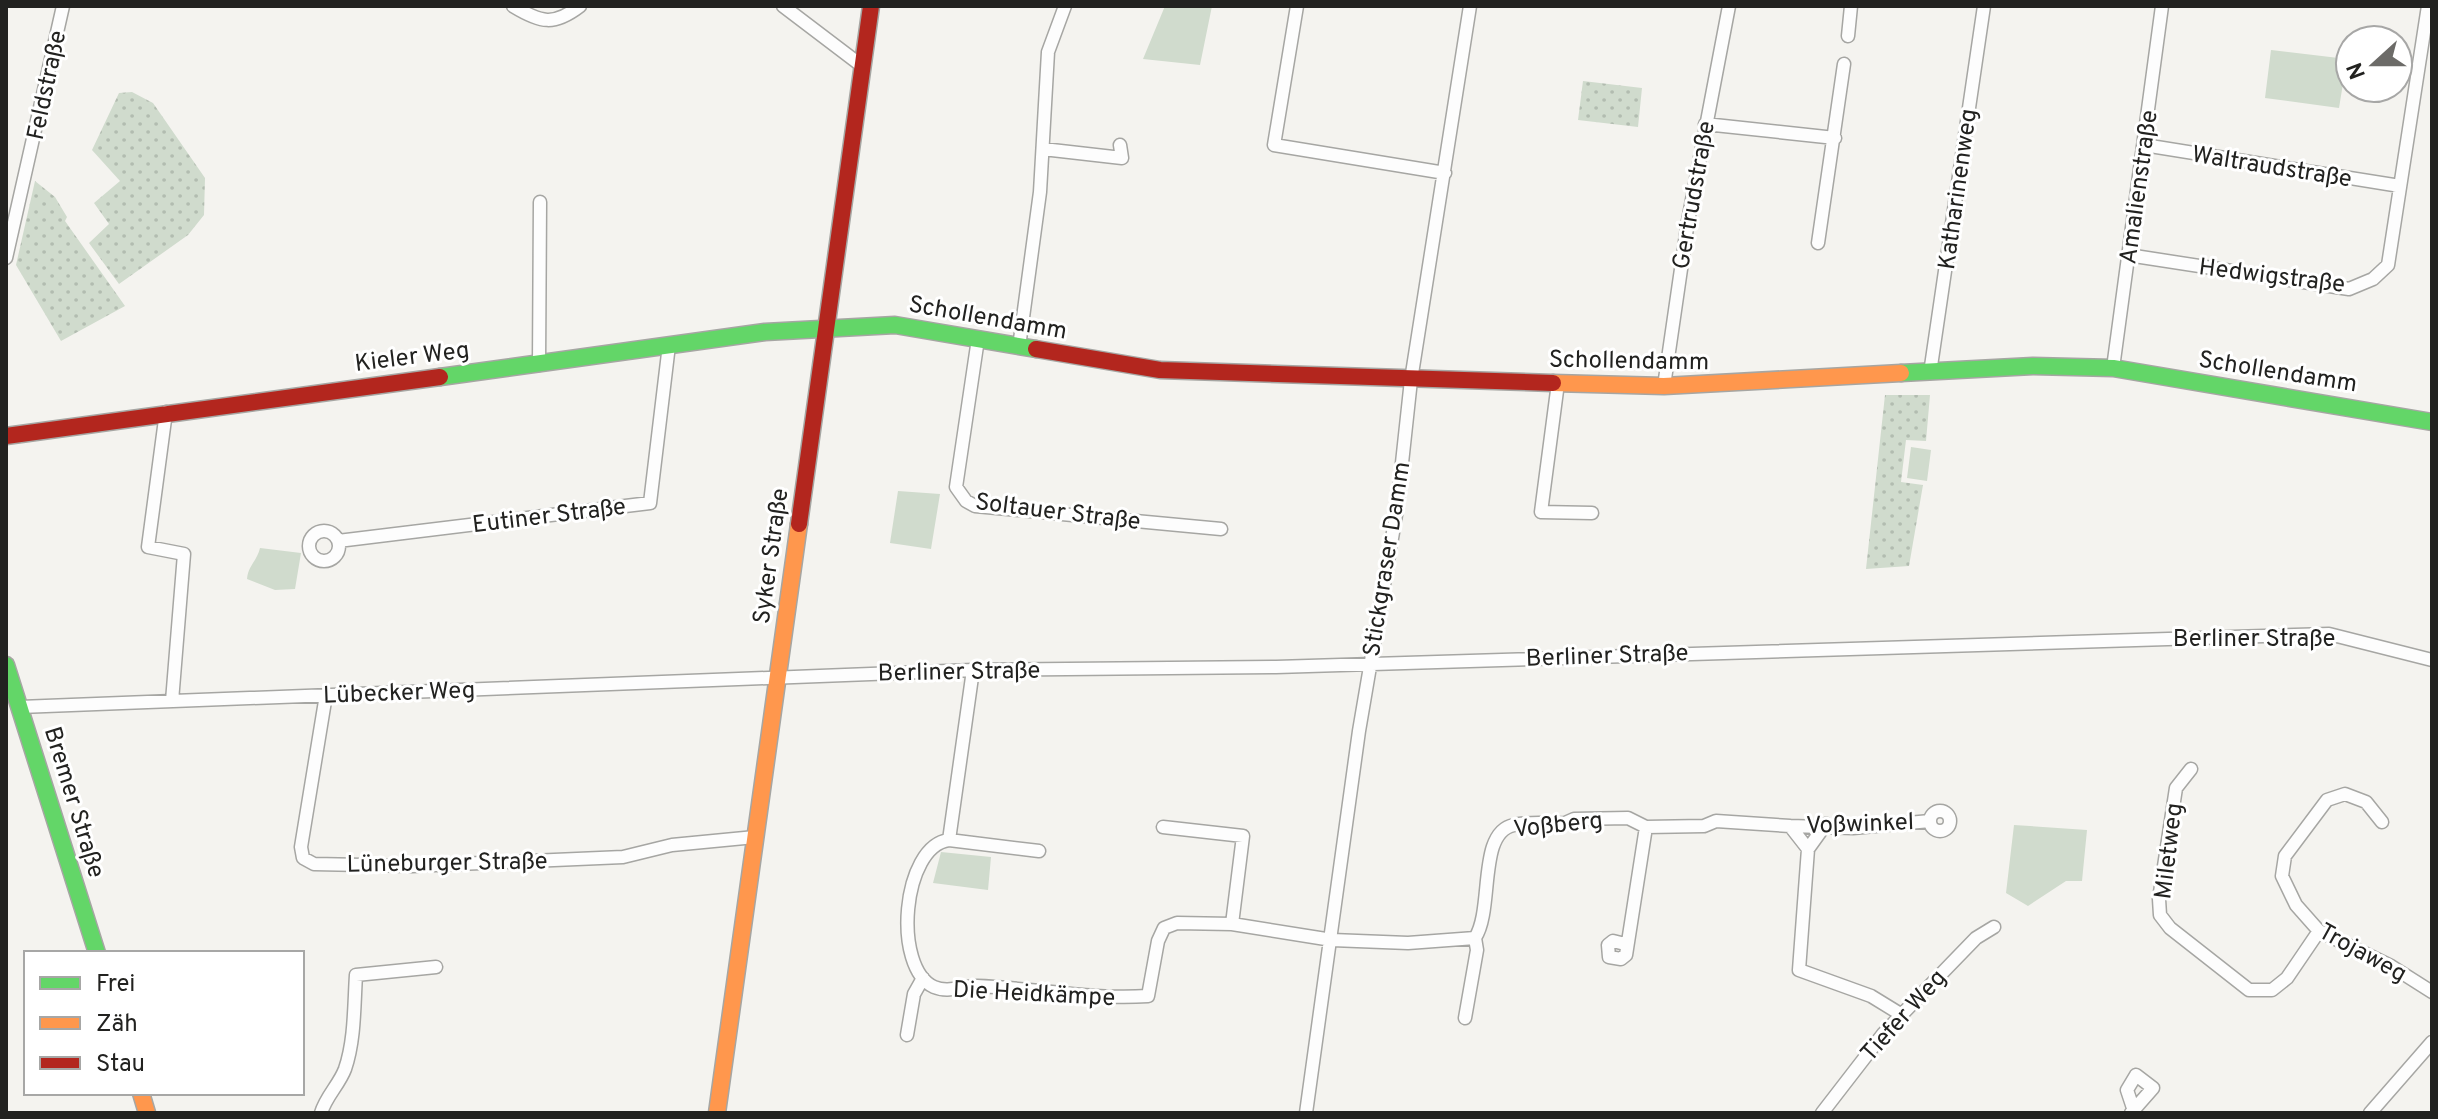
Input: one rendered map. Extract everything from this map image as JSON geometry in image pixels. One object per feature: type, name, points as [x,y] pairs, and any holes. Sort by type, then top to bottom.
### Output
[{"type":"street","name":"Feldstraße","points":[[6,258],[63,6]]},
{"type":"street","points":[[513,6],[535,19],[562,20],[580,6]]},
{"type":"street","points":[[783,6],[862,66]]},
{"type":"street","name":"Syker Straße","points":[[717,1113],[871,6]]},
{"type":"street","points":[[1019,347],[1043,149],[1048,52],[1065,6]]},
{"type":"street","points":[[1297,6],[1274,145],[1445,173]]},
{"type":"street","name":"Stickgraser Damm","points":[[1306,1113],[1369,663],[1397,509],[1411,380],[1470,6]]},
{"type":"street","name":"Gertrudstraße","points":[[1664,386],[1705,124],[1729,6]]},
{"type":"street","points":[[1848,36],[1851,6]]},
{"type":"street","name":"Katharinenweg","points":[[1930,373],[1984,6]]},
{"type":"street","name":"Amalienstraße","points":[[2113,368],[2162,6]]},
{"type":"street","name":"Hedwigstraße","points":[[2128,255],[2349,289],[2373,279],[2388,265],[2400,186],[2427,60],[2428,6]]},
{"type":"street","points":[[1818,243],[1844,64]]},
{"type":"street","points":[[1705,124],[1835,138]]},
{"type":"street","points":[[1043,149],[1122,158],[1120,145]]},
{"type":"street","name":"Waltraudstraße","points":[[2144,145],[2400,186]]},
{"type":"street","points":[[539,365],[540,202]]},
{"type":"street","name":"Schollendamm","points":[[825,327],[895,325],[1160,370],[1411,380],[1664,386],[2033,366],[2113,368],[2432,422]]},
{"type":"street","name":"Kieler Weg","points":[[6,436],[669,345],[825,327]]},
{"type":"street","name":"Soltauer Straße","points":[[978,339],[956,487],[966,501],[975,506],[1221,529]]},
{"type":"street","name":"Eutiner Straße","points":[[338,541],[650,503],[669,345]]},
{"type":"street","points":[[1558,383],[1541,512],[1592,513]]},
{"type":"street","points":[[166,412],[148,547],[184,554],[172,701]]},
{"type":"street","name":"Berliner Straße","points":[[778,677],[2329,634],[2432,660]]},
{"type":"street","name":"Bremer Straße","points":[[6,665],[96,951]]},
{"type":"street","points":[[973,670],[949,840],[1039,851]]},
{"type":"street","name":"Lübecker Weg","points":[[20,707],[778,677]]},
{"type":"street","name":"Lüneburger Straße","points":[[326,695],[301,847],[303,858],[314,864],[412,866],[623,857],[672,845],[755,837]]},
{"type":"street","name":"Miletweg","points":[[2191,769],[2176,788],[2159,899],[2160,915],[2170,928],[2249,990],[2272,990],[2287,978],[2319,931]]},
{"type":"street","name":"Trojaweg","points":[[2382,822],[2366,802],[2345,794],[2327,800],[2285,856],[2282,876],[2296,905],[2319,931],[2391,966],[2432,992]]},
{"type":"street","name":"Voßberg","points":[[1475,938],[1484,925],[1491,850],[1497,835],[1505,828],[1565,823],[1574,819],[1628,818],[1646,827],[1704,826],[1716,821],[1790,826]]},
{"type":"street","name":"Voßwinkel","points":[[1790,826],[1826,824],[1853,828],[1930,821]]},
{"type":"street","points":[[1826,824],[1808,849],[1799,970],[1871,996],[1902,1015]]},
{"type":"street","points":[[1790,826],[1808,849]]},
{"type":"street","points":[[1163,827],[1243,836],[1232,924]]},
{"type":"street","points":[[1625,944],[1632,929],[1646,827]]},
{"type":"street","name":"Die Heidkämpe","points":[[949,840],[942,841],[927,855],[909,899],[908,934],[923,978],[938,988],[978,986],[1107,999],[1148,996],[1158,941],[1164,928],[1177,923],[1232,924],[1332,940]]},
{"type":"street","name":"Tiefer Weg","points":[[1822,1113],[1902,1015],[1976,938],[1994,927]]},
{"type":"street","points":[[1332,940],[1408,943],[1475,938],[1477,950],[1465,1018]]},
{"type":"street","points":[[321,1113],[325,1098],[344,1073],[349,1052],[356,975],[436,967]]},
{"type":"street","name":"Die Heidkämpe","points":[[907,1035],[914,994],[923,978]]},
{"type":"street","points":[[2370,1113],[2432,1042]]},
{"type":"green space","points":[[1165,6],[1212,6],[1200,65],[1143,59]]},
{"type":"green space","points":[[2271,50],[2334,57],[2334,104],[2340,104],[2339,108],[2265,98]]},
{"type":"green space","points":[[1583,81],[1642,88],[1638,127],[1578,120]]},
{"type":"green space","points":[[132,92],[153,103],[205,178],[204,215],[188,235],[119,284],[89,243],[109,224],[94,203],[120,181],[92,150],[119,93]]},
{"type":"green space","points":[[35,181],[55,197],[67,217],[65,221],[125,306],[61,341],[16,265]]},
{"type":"green space","points":[[1885,395],[1930,395],[1926,441],[1906,440],[1901,482],[1923,485],[1909,566],[1866,569]]},
{"type":"green space","points":[[1911,447],[1931,450],[1927,481],[1907,478]]},
{"type":"green space","points":[[898,491],[940,494],[931,549],[890,543]]},
{"type":"green space","points":[[260,548],[301,553],[295,589],[275,590],[247,579]]},
{"type":"green space","points":[[2014,825],[2087,830],[2082,881],[2066,881],[2028,906],[2006,893]]},
{"type":"green space","points":[[941,852],[991,857],[988,890],[933,883]]},
{"type":"traffic: fast","points":[[440,377],[765,332],[895,325],[1036,349]]},
{"type":"traffic: fast","points":[[1901,373],[2033,366],[2113,368],[2432,422]]},
{"type":"traffic: fast","points":[[6,665],[96,951]]},
{"type":"traffic: slow","points":[[1553,383],[1664,386],[1901,373]]},
{"type":"traffic: slow","points":[[717,1113],[799,524]]},
{"type":"traffic: slow","points":[[142,1095],[147,1113]]},
{"type":"traffic: jam","points":[[799,524],[871,6]]},
{"type":"traffic: jam","points":[[1036,349],[1160,370],[1553,383]]},
{"type":"traffic: jam","points":[[6,436],[440,377]]}]
